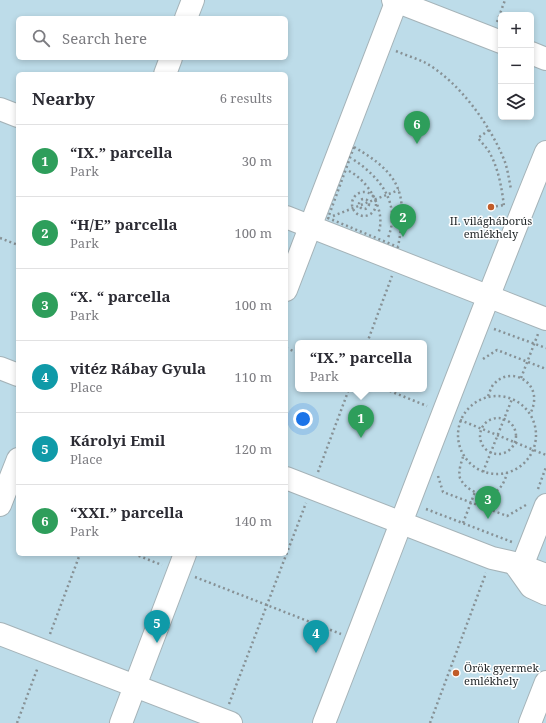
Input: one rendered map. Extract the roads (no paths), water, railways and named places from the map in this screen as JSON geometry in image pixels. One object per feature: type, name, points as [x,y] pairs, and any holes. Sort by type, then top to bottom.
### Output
[{"type":"lane","points":[[187,16],[193,0]]},
{"type":"lane","points":[[288,286],[319,222],[396,1],[496,40]]},
{"type":"lane","points":[[534,54],[546,59]]},
{"type":"lane","points":[[166,72],[170,60]]},
{"type":"lane","points":[[0,109],[16,115]]},
{"type":"lane","points":[[324,723],[402,523],[452,417],[488,296],[546,152]]},
{"type":"lane","points":[[288,217],[319,222],[398,261],[545,319]]},
{"type":"lane","points":[[0,368],[16,374]]},
{"type":"lane","points":[[0,505],[16,464]]},
{"type":"lane","points":[[288,479],[492,558],[518,557],[546,575]]},
{"type":"lane","points":[[536,501],[518,557],[531,587],[546,594]]},
{"type":"lane","points":[[121,723],[182,562]]},
{"type":"lane","points":[[0,634],[227,721]]},
{"type":"lane","points":[[530,723],[546,682]]},
{"type":"place","name":"“XXI.” parcella","points":[[417,144]]},
{"type":"place","name":"II. világháborús emlékhely","points":[[491,207]]},
{"type":"place","name":"“H/E” parcella","points":[[403,237]]},
{"type":"place","name":"“IX.” parcella","points":[[361,438]]},
{"type":"place","name":"“X. “ parcella","points":[[488,519]]},
{"type":"place","name":"Károlyi Emil","points":[[157,643]]},
{"type":"place","name":"vitéz Rábay Gyula","points":[[316,653]]},
{"type":"place","name":"Örök gyermek emlékhely","points":[[456,673]]}]
